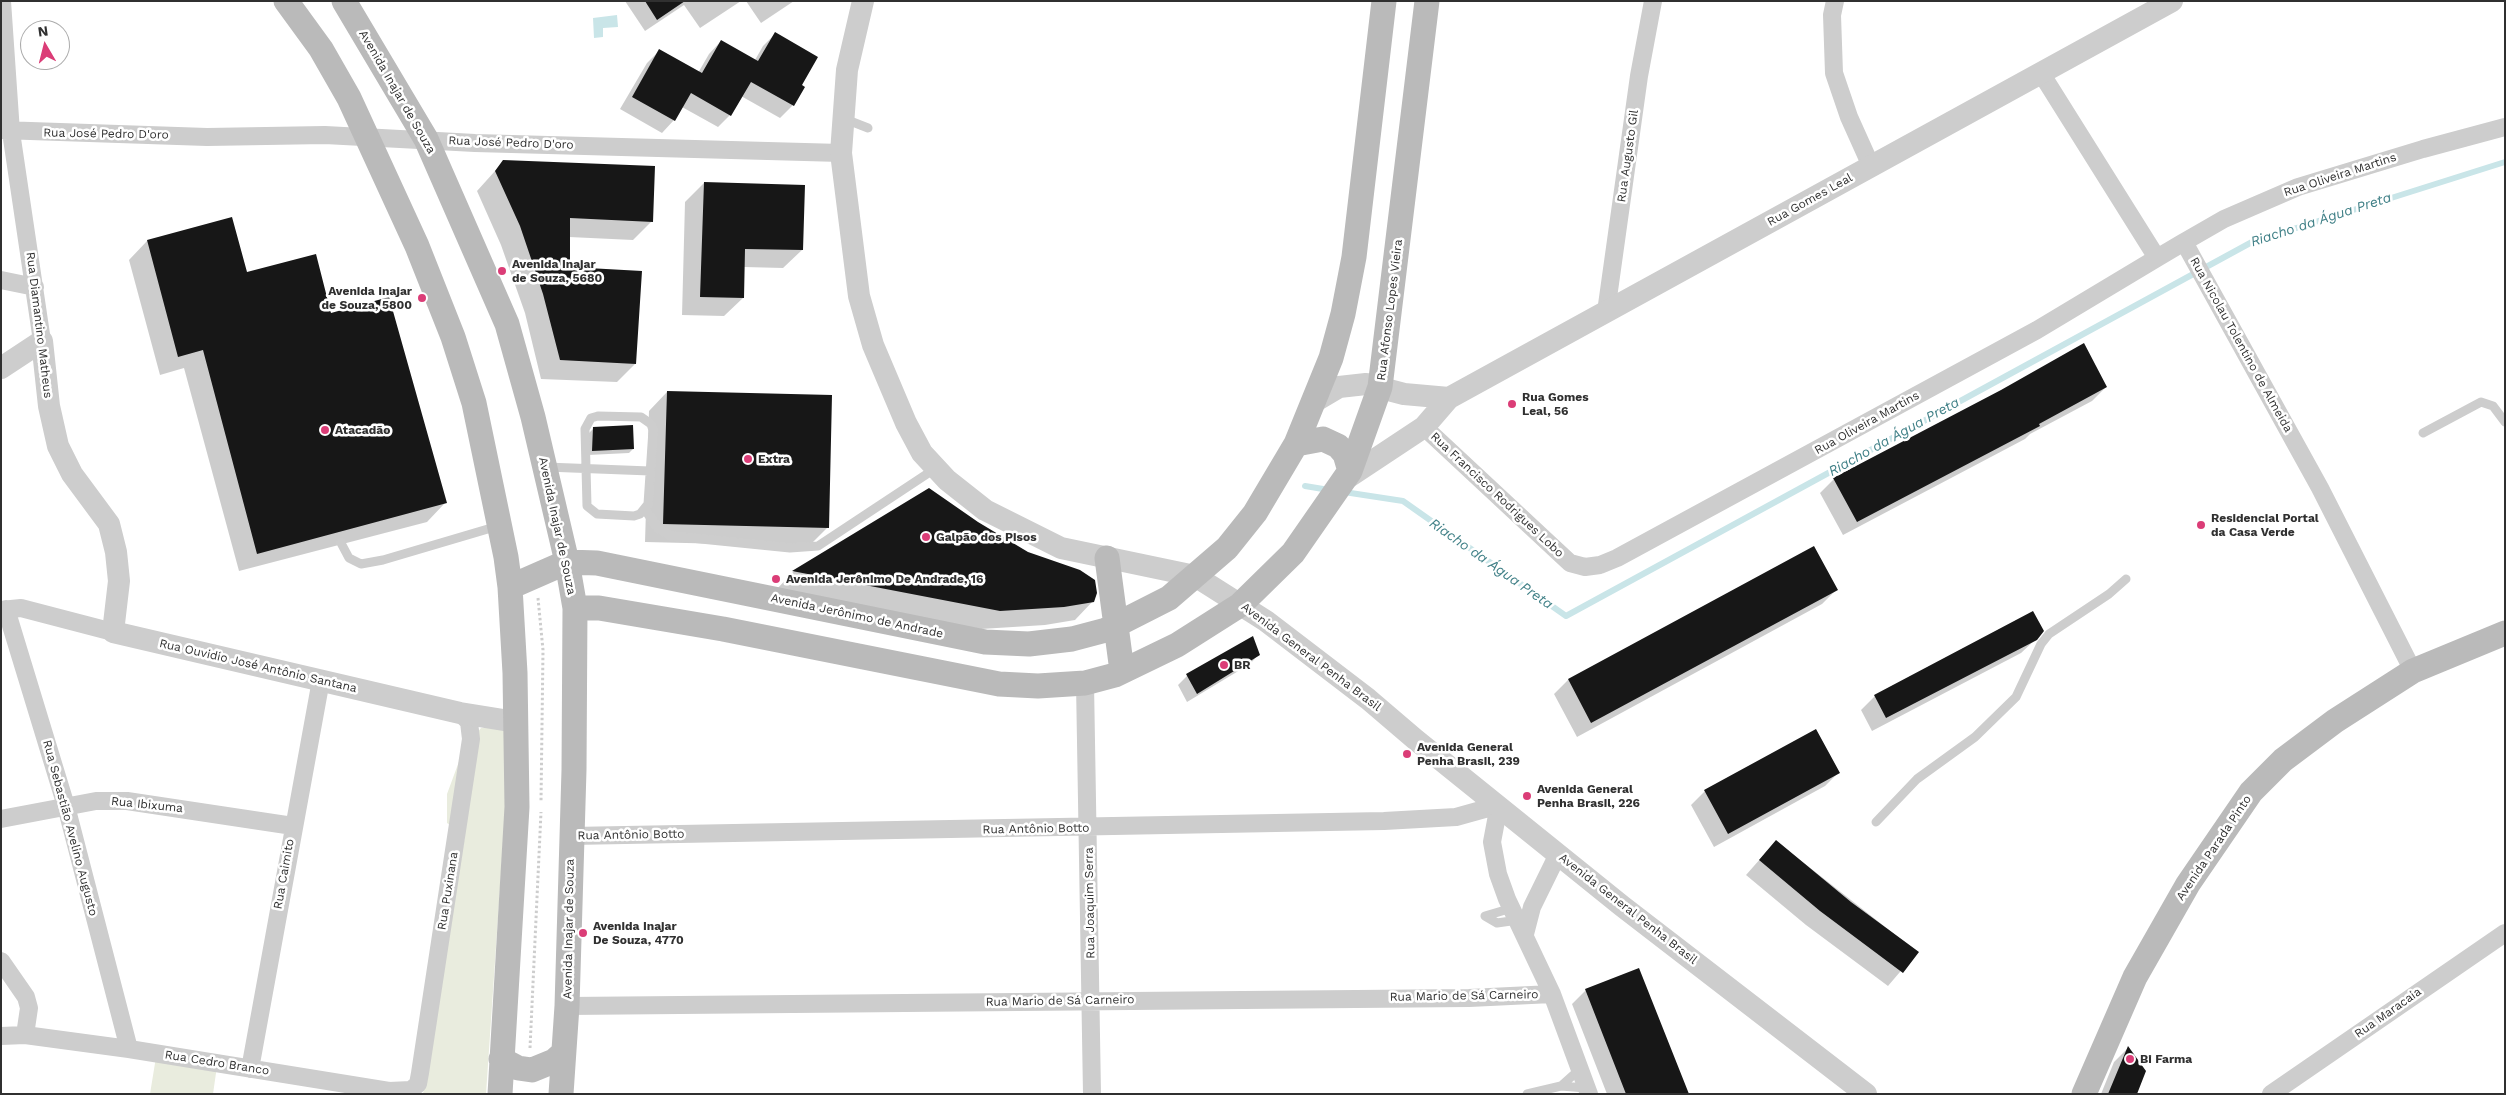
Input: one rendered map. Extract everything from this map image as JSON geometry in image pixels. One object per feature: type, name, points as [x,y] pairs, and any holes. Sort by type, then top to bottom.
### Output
[{"type":"main road","points":[[286,1],[321,49],[349,98],[400,205],[453,337],[474,403],[500,526],[510,587],[516,722],[517,807],[500,1094]]},
{"type":"main road","name":"Avenida Inajar de Souza","points":[[344,1],[426,139],[507,324],[568,562],[575,608],[574,770],[567,1006],[561,1094]]},
{"type":"main road","points":[[1195,576],[1227,548],[1255,513],[1296,444],[1331,358],[1343,314],[1354,257],[1384,1]]},
{"type":"main road","name":"Rua Afonso Lopes Vieira","points":[[1240,605],[1293,553],[1347,476],[1380,387],[1427,1]]},
{"type":"main road","points":[[1296,444],[1323,439],[1338,446],[1345,454],[1347,476]]},
{"type":"main road","points":[[1107,558],[1122,671]]},
{"type":"main road","name":"Avenida Jerônimo de Andrade","points":[[510,587],[568,562],[597,563],[985,642],[1029,644],[1072,639],[1115,626],[1169,598],[1195,576]]},
{"type":"main road","points":[[575,608],[599,608],[714,628],[999,684],[1038,686],[1085,683],[1122,671],[1177,645],[1240,605]]},
{"type":"main road","points":[[850,655],[844,644],[845,632],[852,622],[863,618]]},
{"type":"main road","name":"Avenida Parada Pinto","points":[[2084,1094],[2135,977],[2188,884],[2251,792],[2291,754],[2335,722],[2413,671],[2505,633]]},
{"type":"main road","points":[[501,1059],[513,1066],[532,1070],[554,1061],[563,1053]]},
{"type":"street","name":"Rua Diamantino Matheus","points":[[2,1],[6,131],[35,287],[48,406],[58,446],[72,474],[109,524],[116,552],[119,581],[113,632]]},
{"type":"street","name":"Avenida General Penha Brasil","points":[[863,1],[847,70],[842,118],[841,153],[859,296],[873,345],[906,423],[922,453],[947,480],[985,510],[1061,548],[1195,576],[1266,621],[1368,699],[1622,906],[1866,1094]]},
{"type":"street","name":"Rua Augusto Gil","points":[[1606,312],[1639,76],[1653,1]]},
{"type":"street","points":[[1835,1],[1832,15],[1834,73],[1849,117],[1871,166]]},
{"type":"street","name":"Rua Gomes Leal","points":[[1347,476],[1424,426],[1448,398],[2172,1]]},
{"type":"street","points":[[2041,73],[2157,258]]},
{"type":"street","name":"Rua Oliveira Martins","points":[[2184,242],[2224,219],[2298,187],[2423,149],[2505,127]]},
{"type":"street","name":"Rua José Pedro D'oro","points":[[6,131],[104,132],[207,137],[325,135],[475,143],[841,153]]},
{"type":"street","name":"Rua Nicolau Tolentino de Almeida","points":[[2157,258],[2184,242],[2315,480],[2413,671]]},
{"type":"street","name":"Rua Oliveira Martins","points":[[1570,563],[1585,567],[1600,565],[1617,558],[2037,330],[2157,258]]},
{"type":"street","points":[[1,280],[35,287]]},
{"type":"street","points":[[1,368],[42,341]]},
{"type":"street","points":[[1312,403],[1339,387],[1366,384],[1404,394],[1448,398]]},
{"type":"street","name":"Rua Francisco Rodrigues Lobo","points":[[1424,426],[1570,563]]},
{"type":"street","name":"Rua Ouvidio José Antônio Santana","points":[[4,609],[20,608],[113,632],[460,713],[516,722]]},
{"type":"street","name":"Rua Sebastião Avelino Augusto","points":[[4,609],[66,806],[129,1049]]},
{"type":"street","name":"Rua Caimito","points":[[250,1069],[321,680]]},
{"type":"street","name":"Rua Joaquim Serra","points":[[1085,683],[1089,828],[1092,1094]]},
{"type":"street","name":"Rua Puxinana","points":[[420,1073],[471,739],[469,722],[460,713]]},
{"type":"street","name":"Rua Ibixuma","points":[[1,819],[96,801],[127,801],[293,826]]},
{"type":"street","points":[[1499,805],[1492,842],[1498,874],[1552,994],[1588,1091]]},
{"type":"street","name":"Rua Antônio Botto","points":[[571,836],[1089,828],[1447,818],[1499,805]]},
{"type":"street","points":[[1519,921],[1532,907],[1558,854]]},
{"type":"street","name":"Rua Maracaia","points":[[2271,1094],[2505,933]]},
{"type":"street","points":[[1,962],[26,997],[29,1008],[25,1035]]},
{"type":"street","name":"Rua Mario de Sá Carneiro","points":[[567,1006],[1469,998],[1552,994]]},
{"type":"street","name":"Rua Cedro Branco","points":[[1,1036],[25,1035],[129,1049],[389,1091],[410,1090],[418,1084],[420,1073]]},
{"type":"lane","points":[[842,118],[868,128]]},
{"type":"lane","points":[[2423,434],[2481,402],[2493,406],[2505,422]]},
{"type":"lane","points":[[641,417],[651,424],[653,430],[650,471],[648,504],[645,510],[634,516],[597,514],[591,511],[585,499],[585,429],[591,418],[641,417]]},
{"type":"lane","points":[[545,467],[650,471]]},
{"type":"lane","points":[[645,510],[658,528],[671,536],[790,548],[818,546],[936,468]]},
{"type":"lane","points":[[341,543],[349,558],[361,564],[384,560],[500,526]]},
{"type":"lane","points":[[1876,822],[1917,779],[1975,738],[2016,697],[2041,644],[2049,634],[2109,594],[2126,579]]},
{"type":"lane","points":[[1561,1086],[1580,1070]]},
{"type":"lane","points":[[1527,1094],[1561,1086],[1588,1091]]},
{"type":"shaded area","points":[[511,726],[486,1094],[423,1094],[465,835],[447,823],[447,794],[464,748],[481,728]]},
{"type":"shaded area","points":[[156,1057],[217,1066],[213,1094],[150,1094]]},
{"type":"water","points":[[617,15],[618,27],[603,28],[603,37],[594,38],[593,18]]},
{"type":"building","points":[[645,1],[685,1],[657,20]]},
{"type":"building","points":[[775,32],[818,57],[802,85],[805,87],[794,106],[751,82],[731,116],[691,93],[675,121],[632,97],[659,49],[702,73],[721,40],[758,61]]},
{"type":"building","points":[[503,160],[655,166],[653,222],[570,218],[570,267],[642,271],[636,364],[560,360],[543,294],[520,226],[495,171]]},
{"type":"building","points":[[704,182],[805,185],[803,250],[745,249],[744,298],[700,297]]},
{"type":"building","name":"Atacadão","points":[[232,217],[247,272],[316,254],[331,313],[389,297],[447,503],[257,554],[203,350],[178,357],[147,240]]},
{"type":"building","points":[[2084,343],[2107,387],[2039,424],[2040,426],[1857,522],[1833,478],[2001,390]]},
{"type":"building","name":"Extra","points":[[667,391],[832,395],[829,528],[663,524]]},
{"type":"building","points":[[633,425],[634,449],[592,451],[593,427]]},
{"type":"building","name":"Galpão dos Pisos","points":[[929,488],[978,522],[1028,552],[1080,570],[1095,580],[1097,593],[1094,602],[1064,607],[1000,611],[792,571]]},
{"type":"building","points":[[1814,546],[1838,590],[1591,723],[1568,679]]},
{"type":"building","points":[[2033,611],[2044,631],[2037,640],[1886,718],[1874,695]]},
{"type":"building","name":"BR","points":[[1253,636],[1260,655],[1197,694],[1186,674]]},
{"type":"building","points":[[1816,729],[1840,773],[1728,834],[1704,790]]},
{"type":"building","points":[[1776,840],[1851,902],[1919,952],[1903,973],[1820,911],[1759,860]]},
{"type":"building","points":[[1639,968],[1689,1094],[1626,1094],[1585,989]]},
{"type":"building","name":"Bi Farma","points":[[2128,1046],[2146,1071],[2137,1094],[2108,1094]]},
{"type":"waterway","name":"Riacho da Água Preta","points":[[1344,492],[1403,501],[1566,616],[2252,242],[2505,162]]},
{"type":"waterway","name":"Riacho da Água Preta","points":[[1305,486],[1329,490]]},
{"type":"place","name":"Avenida Inajar de Souza, 5680","points":[[502,271]]},
{"type":"place","name":"Avenida Inajar de Souza, 5800","points":[[422,298]]},
{"type":"place","name":"Rua Gomes Leal, 56","points":[[1512,404]]},
{"type":"place","name":"Atacadão","points":[[325,430]]},
{"type":"place","name":"Extra","points":[[748,459]]},
{"type":"place","name":"Residencial Portal da Casa Verde","points":[[2201,525]]},
{"type":"place","name":"Galpão dos Pisos","points":[[926,537]]},
{"type":"place","name":"Avenida Jerônimo De Andrade, 16","points":[[776,579]]},
{"type":"place","name":"BR","points":[[1224,665]]},
{"type":"place","name":"Avenida General Penha Brasil, 239","points":[[1407,754]]},
{"type":"place","name":"Avenida General Penha Brasil, 226","points":[[1527,796]]},
{"type":"place","name":"Avenida Inajar De Souza, 4770","points":[[583,933]]},
{"type":"place","name":"Bi Farma","points":[[2130,1059]]}]
